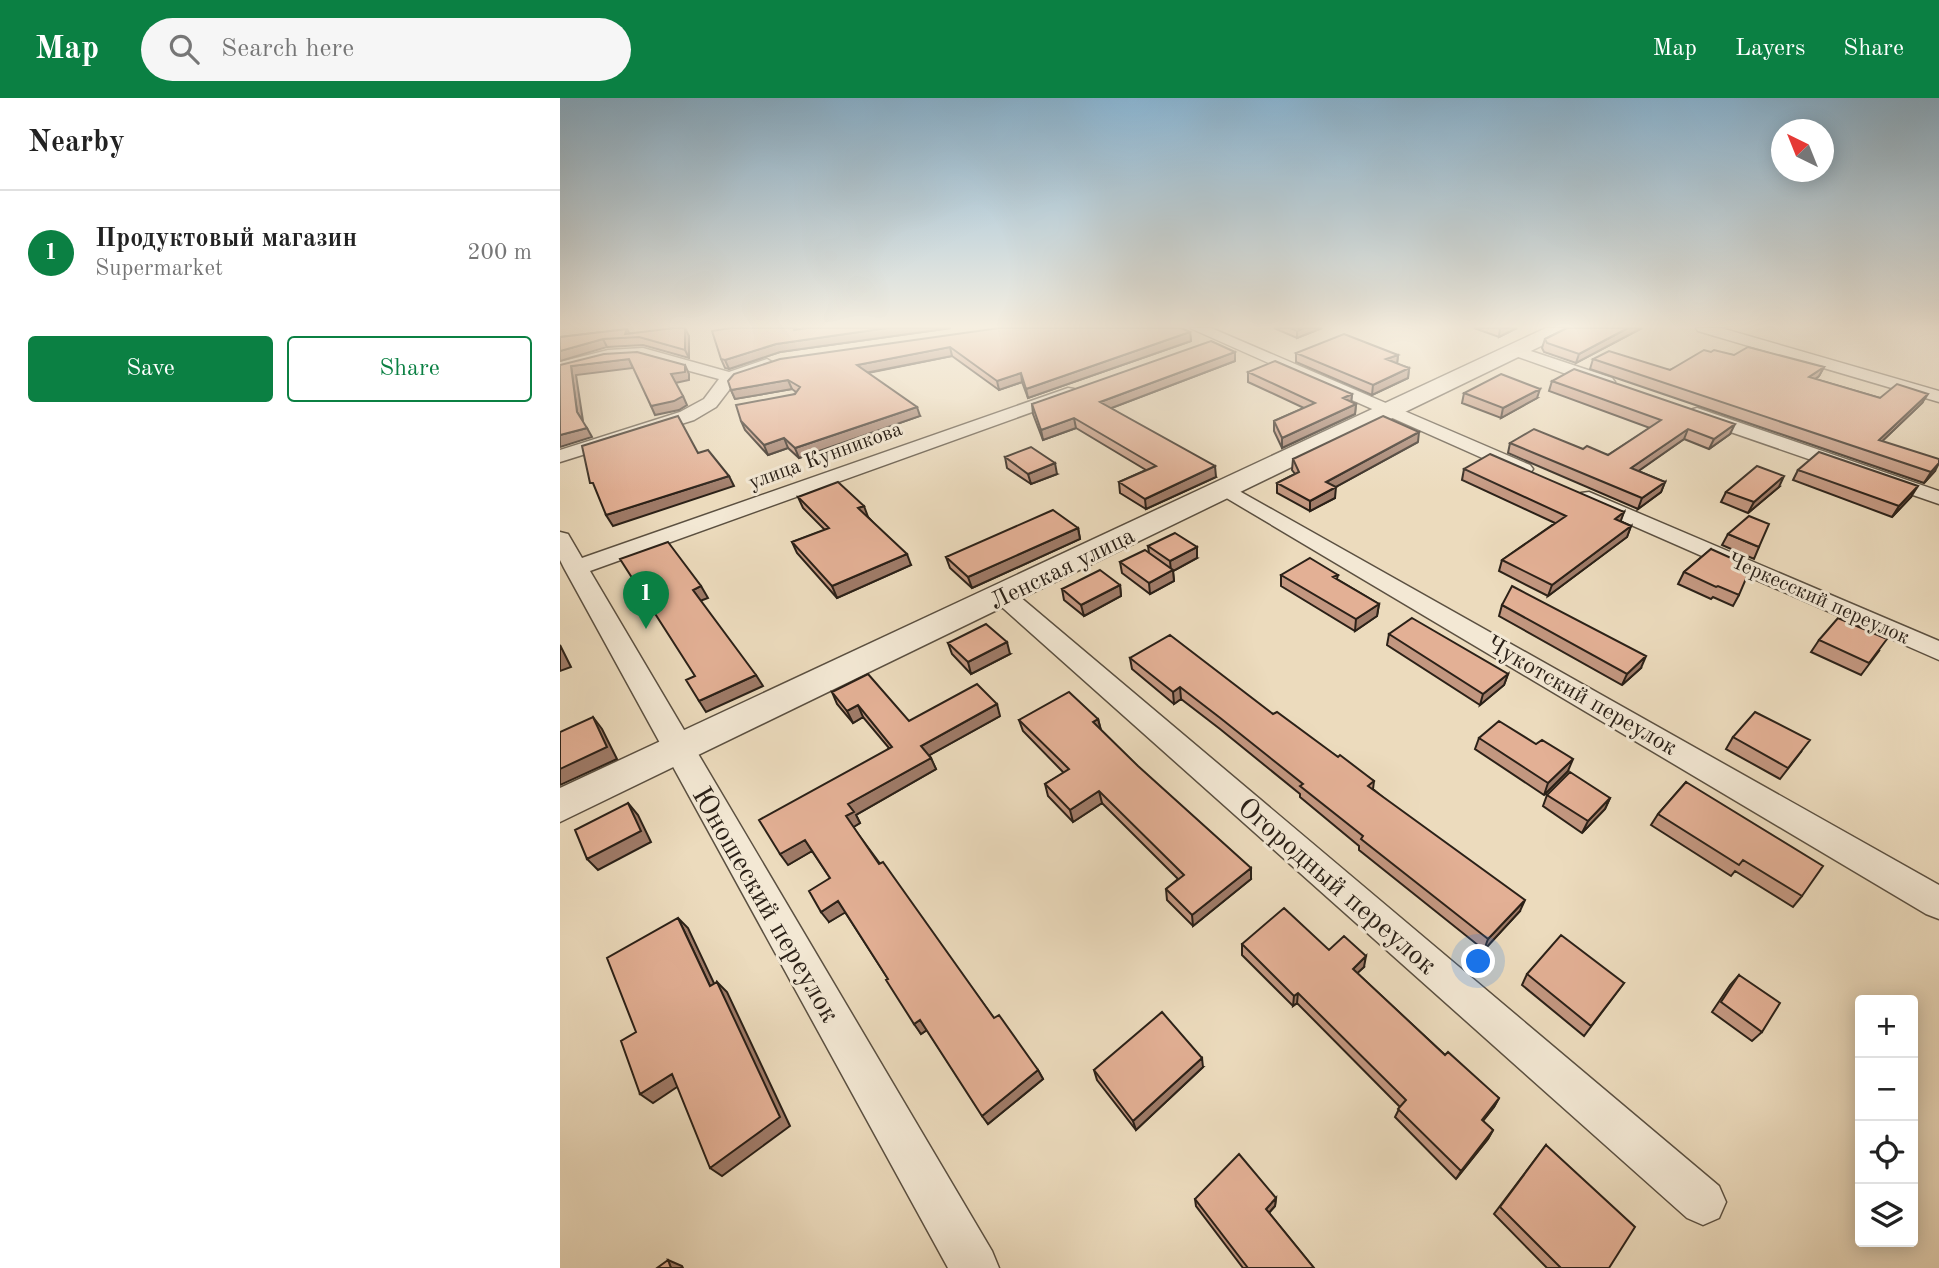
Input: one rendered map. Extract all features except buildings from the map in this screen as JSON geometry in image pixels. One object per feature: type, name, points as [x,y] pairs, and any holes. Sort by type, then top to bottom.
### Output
[{"type":"street","points":[[687,416],[710,403],[726,383]]},
{"type":"street","points":[[1326,383],[1543,478]]},
{"type":"street","name":"Ленская улица","points":[[560,806],[1449,383]]},
{"type":"street","points":[[1607,383],[1622,388]]},
{"type":"street","points":[[1890,383],[1939,397]]},
{"type":"street","name":"улица Кунникова","points":[[568,554],[1089,385]]},
{"type":"street","points":[[1675,406],[1939,498]]},
{"type":"street","points":[[560,456],[687,416],[733,409]]},
{"type":"street","name":"Чукотский переулок","points":[[1225,489],[1939,903]]},
{"type":"street","name":"Черкесский переулок","points":[[1569,489],[1939,651]]},
{"type":"street","name":"Юношеский переулок","points":[[568,554],[975,1268]]},
{"type":"street","name":"Огородный переулок","points":[[1004,596],[1703,1202]]},
{"type":"place","name":"Продуктовый магазин","points":[[646,629]]}]
